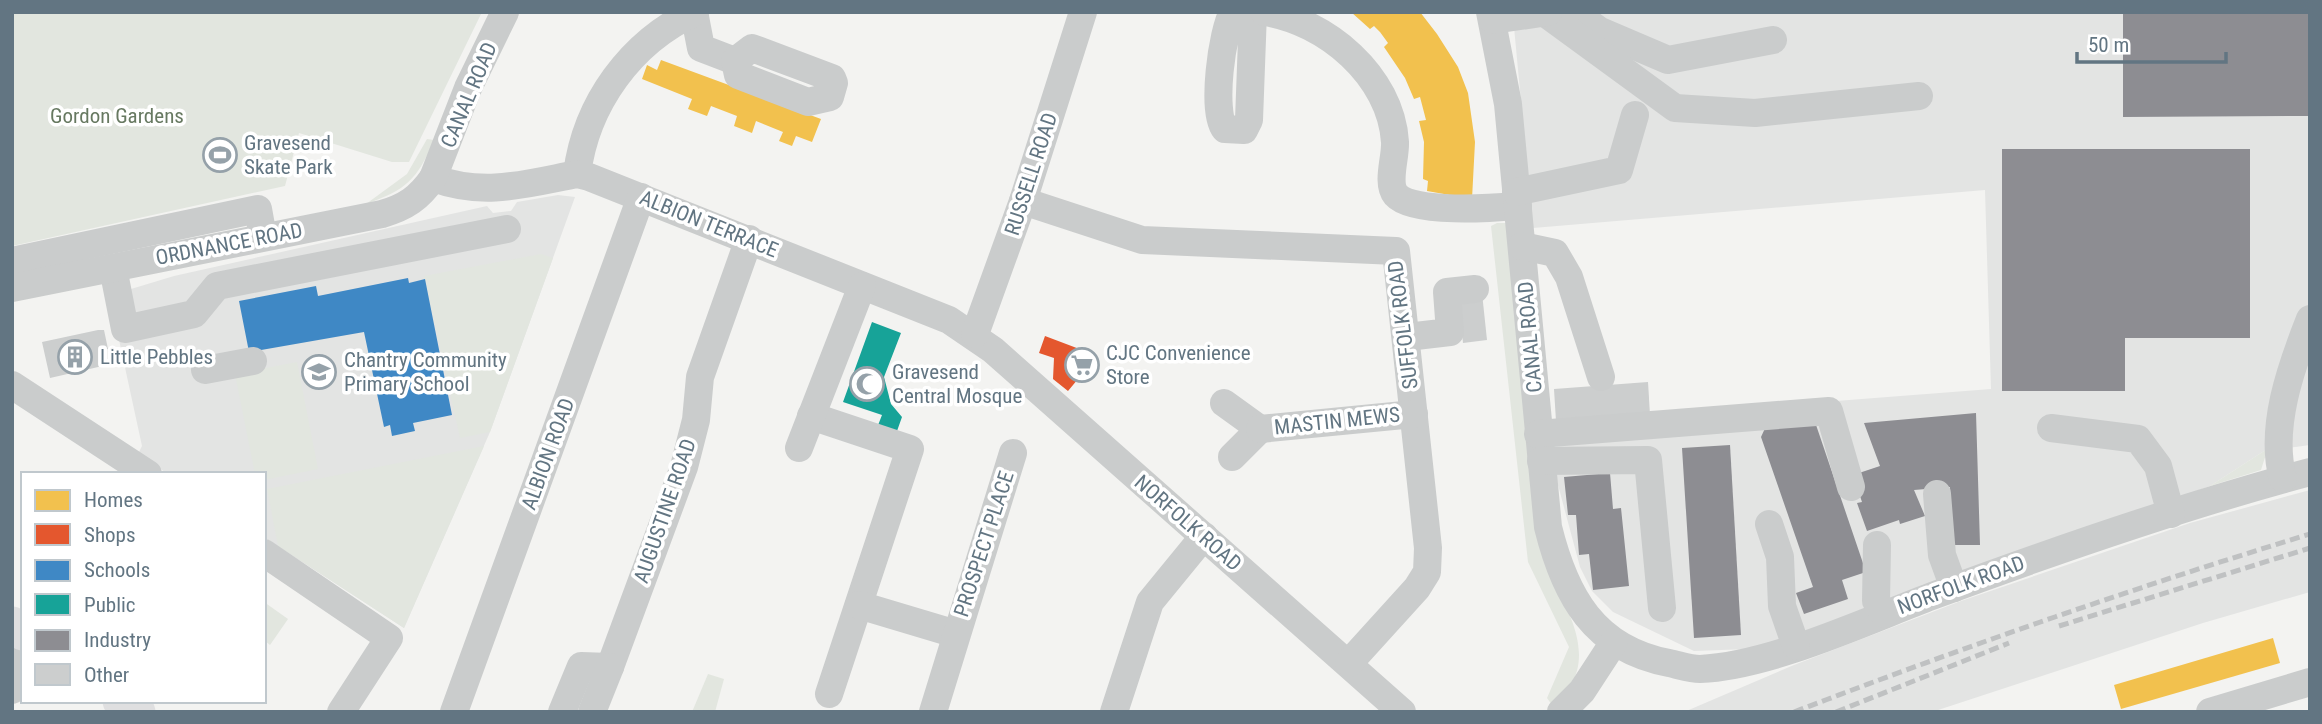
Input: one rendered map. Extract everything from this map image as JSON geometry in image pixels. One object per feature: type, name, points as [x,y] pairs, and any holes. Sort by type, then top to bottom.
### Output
[{"type":"street","name":"CANAL ROAD","points":[[433,178],[468,88],[505,12]]},
{"type":"street","points":[[577,174],[597,109],[613,79],[649,39],[695,12],[701,48],[735,61]]},
{"type":"street","name":"RUSSELL ROAD","points":[[975,334],[1023,201],[1083,12]]},
{"type":"street","points":[[1233,12],[1223,36],[1219,117],[1225,129],[1240,131],[1249,120],[1253,12]]},
{"type":"street","points":[[1264,12],[1312,27],[1334,41],[1363,68],[1391,118],[1395,143],[1392,186],[1398,197],[1408,202],[1464,208],[1517,199],[1619,170],[1634,115]]},
{"type":"street","points":[[1574,12],[1600,31],[1668,60],[1773,40]]},
{"type":"street","points":[[1492,16],[1546,13],[1675,108],[1755,113],[1919,96]]},
{"type":"street","name":"CANAL ROAD","points":[[1492,16],[1506,91],[1548,527],[1559,570],[1580,609],[1614,642]]},
{"type":"street","name":"ALBION TERRACE","points":[[433,178],[457,187],[484,190],[577,174],[941,316],[975,334]]},
{"type":"street","name":"ORDNANCE ROAD","points":[[12,288],[394,211],[415,201],[433,178]]},
{"type":"street","name":"ALBION ROAD","points":[[454,712],[640,197]]},
{"type":"street","name":"SUFFOLK ROAD","points":[[1023,201],[1142,240],[1396,251],[1428,548],[1427,572],[1417,588],[1349,663]]},
{"type":"street","points":[[12,261],[267,208],[263,237]]},
{"type":"street","points":[[113,268],[125,329],[194,314],[217,286],[507,229]]},
{"type":"street","name":"AUGUSTINE ROAD","points":[[592,712],[684,467],[701,377],[749,239]]},
{"type":"street","points":[[1522,246],[1556,253],[1569,277],[1601,377]]},
{"type":"street","points":[[805,431],[862,286]]},
{"type":"street","points":[[1407,337],[1450,332],[1447,292],[1475,289]]},
{"type":"street","points":[[2297,475],[2278,458],[2279,424],[2310,319]]},
{"type":"street","name":"NORFOLK ROAD","points":[[975,334],[1402,712]]},
{"type":"street","points":[[205,370],[253,361]]},
{"type":"street","points":[[12,385],[145,472]]},
{"type":"street","points":[[1224,403],[1260,429],[1232,457]]},
{"type":"street","points":[[1540,447],[1829,411],[1851,487]]},
{"type":"street","name":"MASTIN MEWS","points":[[1260,429],[1414,414]]},
{"type":"street","points":[[2050,428],[2138,439],[2158,466],[2171,514]]},
{"type":"street","points":[[805,431],[833,438]]},
{"type":"street","points":[[805,431],[909,449],[829,694]]},
{"type":"street","points":[[1540,447],[1648,460],[1662,608]]},
{"type":"street","name":"PROSPECT PLACE","points":[[933,712],[1013,453]]},
{"type":"street","name":"NORFOLK ROAD","points":[[1614,642],[1644,659],[1699,669],[1756,659],[2057,550],[2297,475]]},
{"type":"street","points":[[1937,494],[1942,555],[1955,588]]},
{"type":"street","points":[[1769,524],[1780,557],[1782,606],[1797,646]]},
{"type":"street","points":[[1114,712],[1150,602],[1204,536]]},
{"type":"street","points":[[1877,545],[1876,601],[1884,614]]},
{"type":"street","points":[[266,554],[389,638],[341,712]]},
{"type":"street","name":"PROSPECT PLACE","points":[[859,605],[956,634]]},
{"type":"street","points":[[1561,712],[1582,691],[1614,642]]},
{"type":"street","points":[[12,690],[21,660]]},
{"type":"street","points":[[562,712],[581,666],[610,667]]},
{"type":"street","points":[[2210,712],[2309,689]]},
{"type":"shaded area","points":[[1508,12],[2310,12],[2310,445],[2264,451],[2210,486],[1785,640],[1749,649],[1694,651],[1613,612],[1592,591],[1580,567],[1554,470],[1550,423],[1991,389],[1985,190],[1533,228],[1514,27]]},
{"type":"shaded area","name":"Chantry Community Primary School","points":[[558,195],[575,197],[490,432],[404,628],[266,538],[266,472],[165,472],[138,454],[142,446],[113,312],[131,289],[174,276],[487,206],[493,213],[511,211],[517,202]]},
{"type":"shaded area","points":[[2310,490],[2310,592],[2203,623],[1932,712],[1684,712],[1794,665],[1961,601],[2190,523]]},
{"type":"green space","name":"Gordon Gardens","points":[[12,12],[482,12],[409,162],[392,162],[299,133],[285,186],[12,246]]},
{"type":"green space","points":[[427,139],[434,140],[422,165],[409,182],[391,194],[366,204],[407,174]]},
{"type":"green space","points":[[1506,223],[1554,582],[1576,632],[1578,645],[1577,672],[1571,685],[1552,705],[1547,698],[1569,647],[1528,562],[1491,226]]},
{"type":"green space","points":[[541,254],[553,258],[490,432],[460,438],[424,276]]},
{"type":"green space","points":[[297,362],[318,469],[266,480],[266,472],[255,472],[235,374]]},
{"type":"green space","points":[[484,446],[404,628],[278,546],[267,489]]},
{"type":"green space","points":[[2267,451],[2261,470],[2210,486]]},
{"type":"green space","points":[[266,603],[288,619],[270,645],[266,642]]},
{"type":"green space","points":[[708,674],[724,679],[715,712],[692,712]]},
{"type":"building: Homes","points":[[1351,12],[1420,12],[1437,34],[1458,67],[1468,93],[1475,142],[1472,199],[1427,191],[1428,181],[1423,179],[1424,142],[1419,121],[1426,120],[1420,97],[1414,99],[1405,78],[1384,47],[1388,43],[1380,32],[1374,26],[1370,29]]},
{"type":"building: Homes","points":[[661,60],[821,119],[812,142],[796,136],[792,146],[779,141],[783,132],[756,121],[752,133],[734,126],[737,116],[711,106],[707,116],[688,109],[692,99],[642,79],[647,65],[657,70]]},
{"type":"building: Homes","points":[[2273,638],[2280,663],[2121,709],[2114,685]]},
{"type":"building: Shops","name":"CJC Convenience Store","points":[[1045,336],[1082,350],[1067,363],[1071,367],[1083,353],[1093,361],[1068,391],[1053,379],[1054,358],[1039,353]]},
{"type":"building: Schools","points":[[408,278],[409,283],[425,279],[452,415],[413,423],[415,431],[392,436],[390,425],[384,427],[364,332],[249,352],[239,301],[316,286],[318,296]]},
{"type":"building: Public","name":"Gravesend Central Mosque","points":[[872,322],[901,333],[884,377],[891,404],[902,417],[892,445],[873,438],[882,415],[843,402]]},
{"type":"building: Industry","points":[[2123,12],[2308,12],[2308,116],[2123,117]]},
{"type":"building: Industry","points":[[2002,149],[2250,149],[2250,338],[2125,338],[2125,391],[2002,391]]},
{"type":"building: Industry","points":[[1976,413],[1980,545],[1951,545],[1950,487],[1914,490],[1925,516],[1900,524],[1899,520],[1867,531],[1857,503],[1862,502],[1853,475],[1880,466],[1864,423]]},
{"type":"building: Industry","points":[[1814,419],[1866,572],[1842,580],[1848,599],[1804,614],[1796,593],[1813,587],[1761,437],[1767,424]]},
{"type":"building: Industry","points":[[1730,445],[1741,635],[1694,638],[1682,448]]},
{"type":"building: Industry","points":[[1610,473],[1613,509],[1621,508],[1629,586],[1593,590],[1589,554],[1579,555],[1576,515],[1568,515],[1564,477]]},
{"type":"building: Other","points":[[1482,293],[1487,340],[1463,343],[1458,295]]},
{"type":"building: Other","name":"Little Pebbles","points":[[104,330],[108,349],[103,350],[107,365],[50,378],[42,342]]},
{"type":"building: Other","points":[[1648,382],[1650,415],[1556,421],[1554,389]]},
{"type":"railway","points":[[1794,712],[2050,618],[2310,534]]},
{"type":"railway","points":[[2059,626],[2310,548]]},
{"type":"railway","points":[[1836,712],[2009,643]]},
{"type":"place","name":"Gravesend Skate Park","points":[[220,155]]},
{"type":"place","name":"Little Pebbles","points":[[75,357]]},
{"type":"place","name":"CJC Convenience Store","points":[[1082,365]]},
{"type":"place","name":"Chantry Community Primary School","points":[[319,372]]},
{"type":"place","name":"Gravesend Central Mosque","points":[[867,384]]}]
